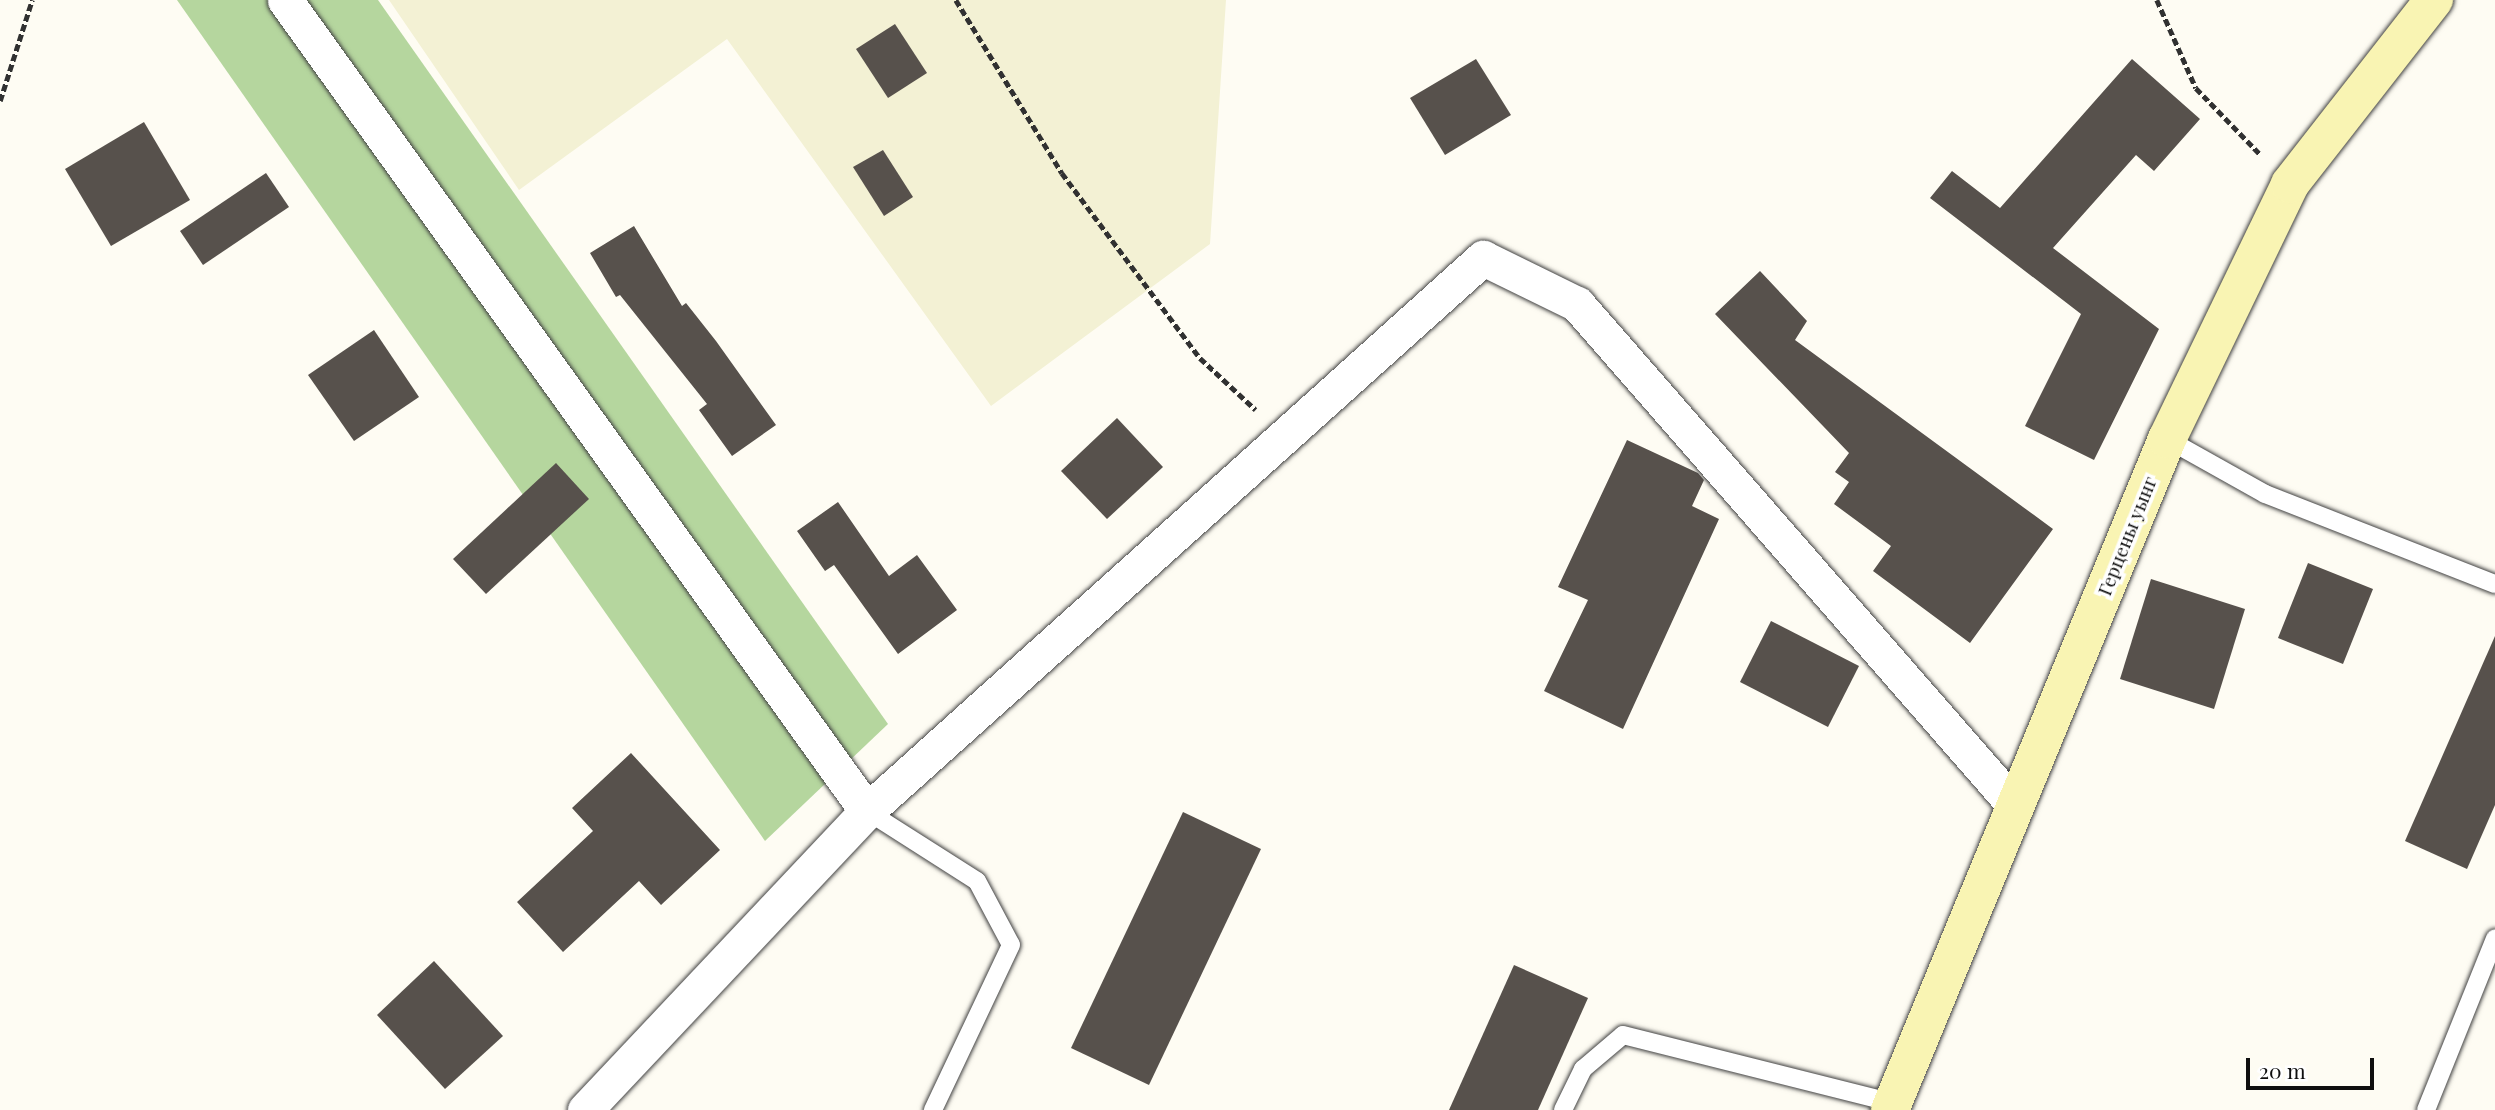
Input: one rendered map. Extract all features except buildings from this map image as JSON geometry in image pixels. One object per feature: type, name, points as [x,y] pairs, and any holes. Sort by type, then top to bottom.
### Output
[{"type":"street","points":[[285,0],[867,811]]},
{"type":"street","name":"Герцены уынг","points":[[1892,1107],[2167,439],[2290,184],[2434,0]]},
{"type":"street","points":[[585,1110],[867,811],[1483,258],[1577,304],[2015,807]]},
{"type":"lane","points":[[2167,439],[2265,494],[2495,584]]},
{"type":"lane","points":[[867,811],[977,881],[1010,946],[933,1110]]},
{"type":"lane","points":[[2426,1110],[2495,938]]},
{"type":"lane","points":[[1563,1110],[1583,1069],[1623,1035],[1892,1107]]},
{"type":"path","points":[[0,101],[33,0]]},
{"type":"path","points":[[956,0],[1062,173],[1200,358],[1284,437]]},
{"type":"path","points":[[2157,0],[2196,88],[2290,184]]},
{"type":"shaded area","points":[[389,0],[1226,0],[1210,244],[991,406],[727,39],[519,190]]},
{"type":"green space","points":[[177,0],[378,0],[888,724],[765,841]]}]
